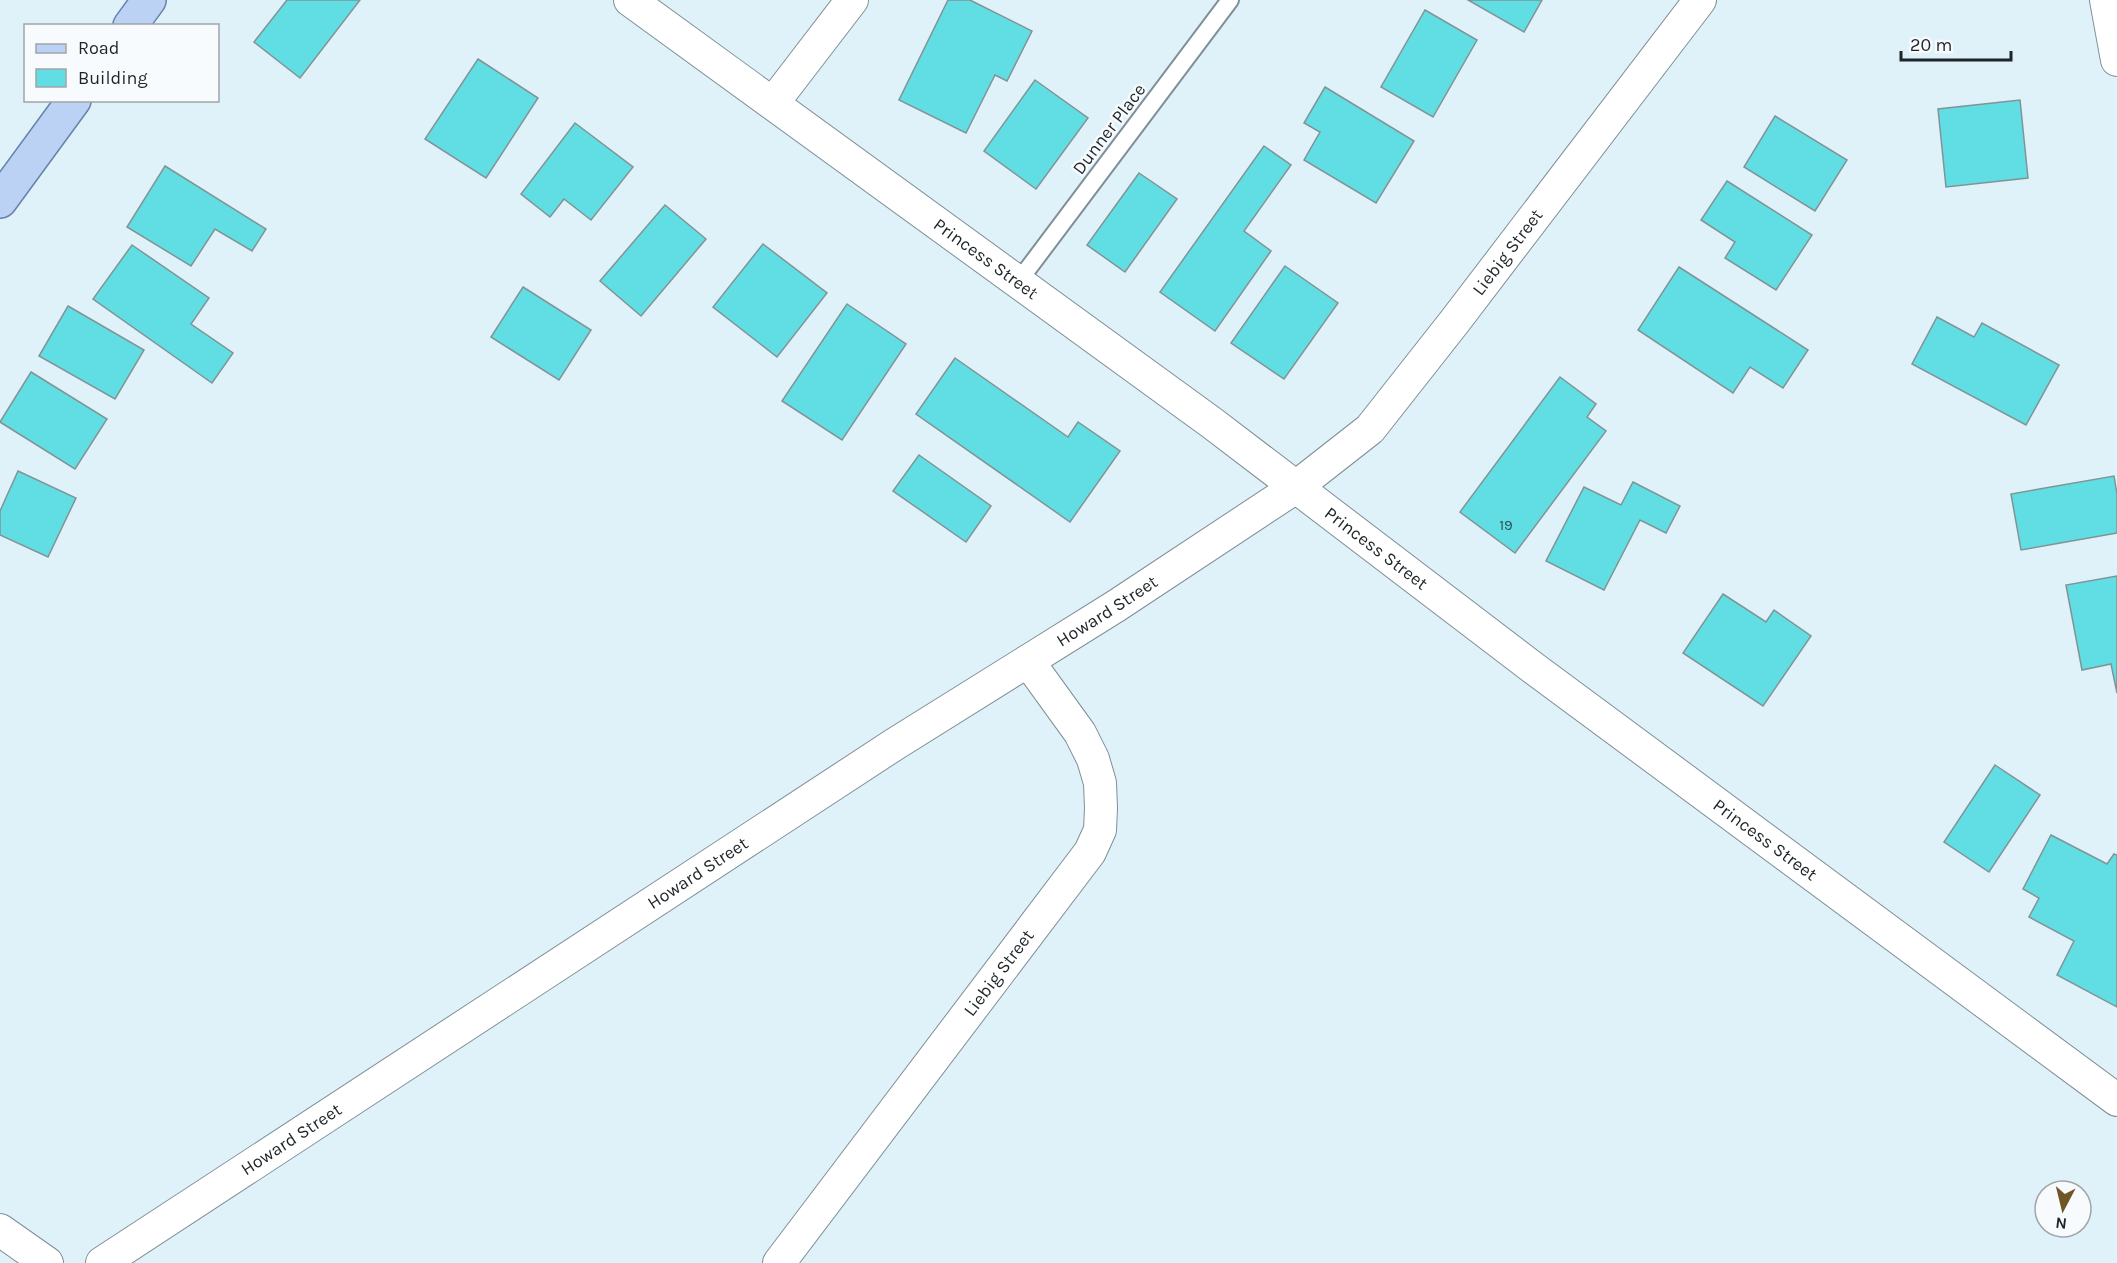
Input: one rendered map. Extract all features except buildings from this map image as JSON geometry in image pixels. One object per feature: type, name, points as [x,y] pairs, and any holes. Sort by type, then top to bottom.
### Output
[{"type":"main road","points":[[131,24],[149,0]]},
{"type":"main road","points":[[0,201],[73,102]]},
{"type":"street","name":"Princess Street","points":[[630,0],[1212,423],[1532,667],[2117,1100]]},
{"type":"street","points":[[773,103],[852,0]]},
{"type":"street","name":"Liebig Street","points":[[1296,487],[1370,429],[1430,354],[1700,0]]},
{"type":"street","points":[[2106,0],[2117,60]]},
{"type":"street","name":"Howard Street","points":[[102,1263],[895,744],[1028,661],[1296,487]]},
{"type":"street","name":"Liebig Street","points":[[779,1263],[1090,852],[1100,830],[1100,783],[1094,759],[1080,733],[1028,661]]},
{"type":"street","points":[[0,1230],[47,1263]]},
{"type":"lane","name":"Dunner Place","points":[[1018,282],[1230,0]]}]
